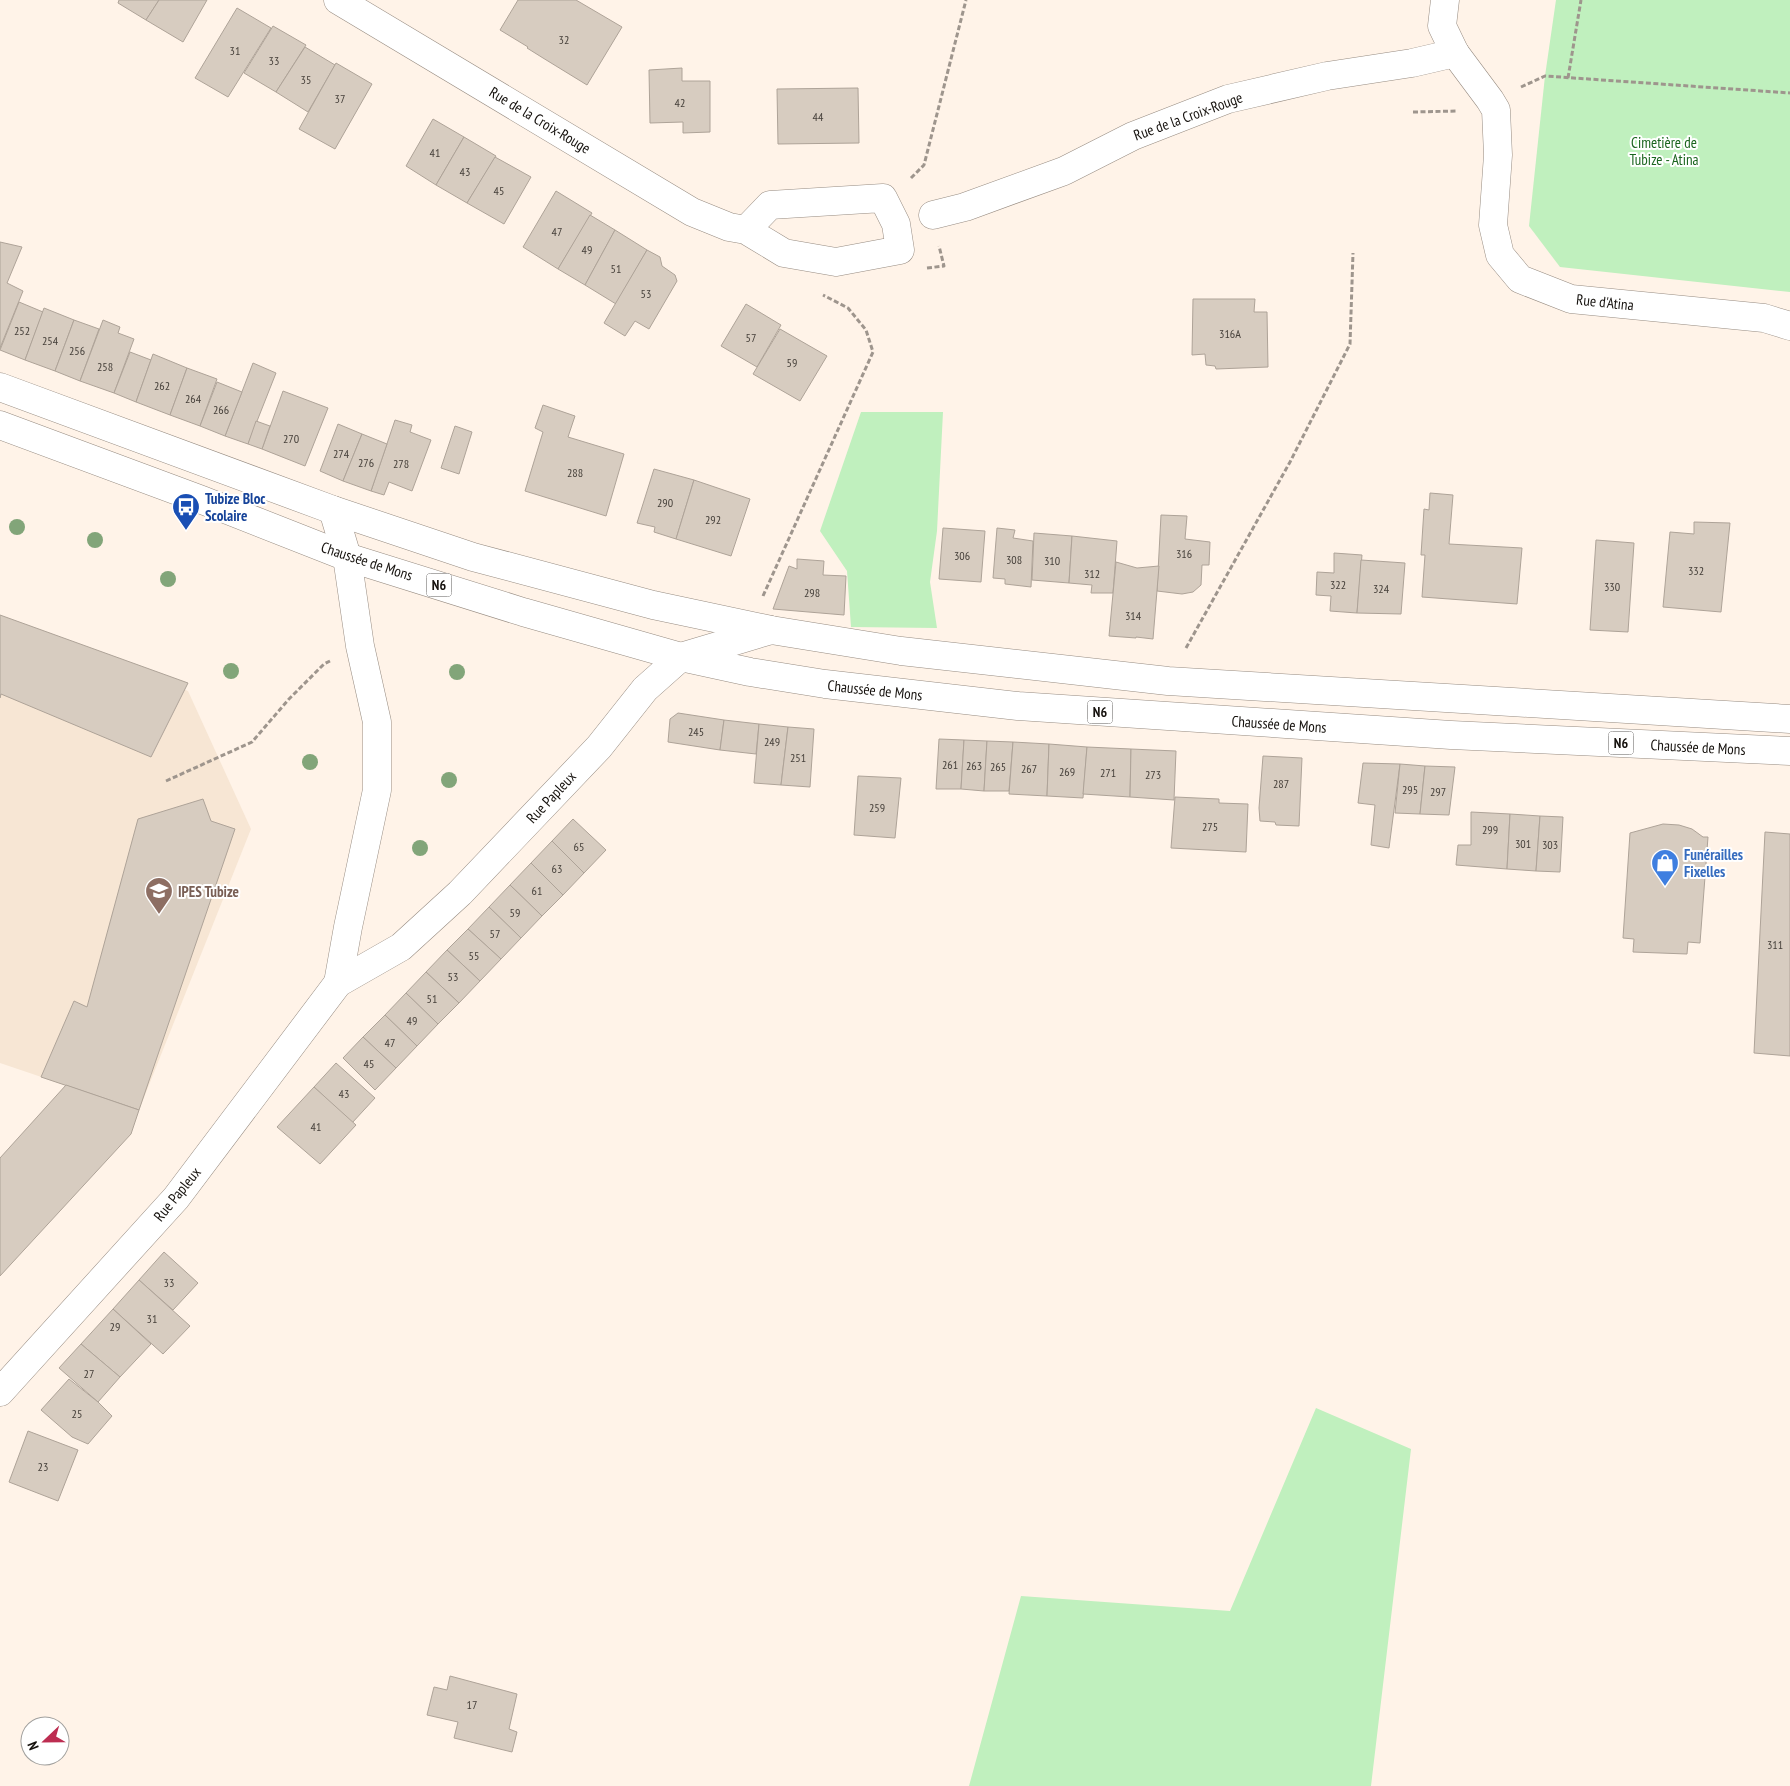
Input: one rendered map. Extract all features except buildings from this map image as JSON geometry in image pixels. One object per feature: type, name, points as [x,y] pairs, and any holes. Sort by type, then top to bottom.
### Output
[{"type":"main road","name":"Rue de la Croix-Rouge","points":[[338,0],[692,212],[729,226],[746,230],[784,253],[836,262],[900,250],[896,224],[883,198],[770,205],[746,230]]},
{"type":"main road","name":"Rue d'Atina","points":[[1445,0],[1442,26],[1455,53],[1496,110],[1498,155],[1493,225],[1500,255],[1520,279],[1571,299],[1764,318],[1790,326]]},
{"type":"main road","name":"Rue de la Croix-Rouge","points":[[932,216],[965,207],[1064,171],[1132,136],[1228,99],[1328,76],[1412,63],[1455,53]]},
{"type":"main road","name":"N6","points":[[0,386],[333,510],[473,557],[653,605],[760,628],[901,651],[1168,681],[1790,719]]},
{"type":"main road","name":"Chaussée de Mons","points":[[0,425],[347,556],[523,612],[681,657],[750,672],[825,684],[1018,706],[1451,735],[1790,751]]},
{"type":"main road","name":"Rue Papleux","points":[[333,510],[347,556],[360,646],[377,722],[377,790],[338,983]]},
{"type":"main road","name":"Rue Papleux","points":[[0,1392],[176,1198],[338,983],[401,947],[460,893],[599,747],[645,689],[681,657],[760,628]]},
{"type":"path","points":[[911,178],[924,165],[966,0]]},
{"type":"path","points":[[1568,78],[1581,0]]},
{"type":"path","points":[[1545,76],[1790,93]]},
{"type":"path","points":[[1168,681],[1290,462],[1350,344],[1353,253]]},
{"type":"path","points":[[760,628],[872,352],[866,330],[848,308],[823,295]]},
{"type":"path","points":[[166,781],[252,742],[289,699],[324,664],[360,646]]},
{"type":"shaded area","points":[[0,617],[188,691],[251,829],[139,1110],[0,1063]]},
{"type":"green space","name":"Cimetière de Tubize - Atina","points":[[1556,0],[1790,0],[1790,292],[1560,267],[1529,226],[1545,76]]},
{"type":"green space","points":[[861,412],[943,412],[937,531],[930,582],[937,628],[851,627],[847,571],[820,531]]},
{"type":"green space","points":[[1316,1408],[1411,1449],[1371,1786],[969,1786],[1021,1596],[1230,1611]]},
{"type":"place","name":"Tubize Bloc Scolaire","points":[[186,531]]},
{"type":"place","name":"Funérailles Fixelles","points":[[1665,887]]},
{"type":"place","name":"IPES Tubize","points":[[159,915]]}]
